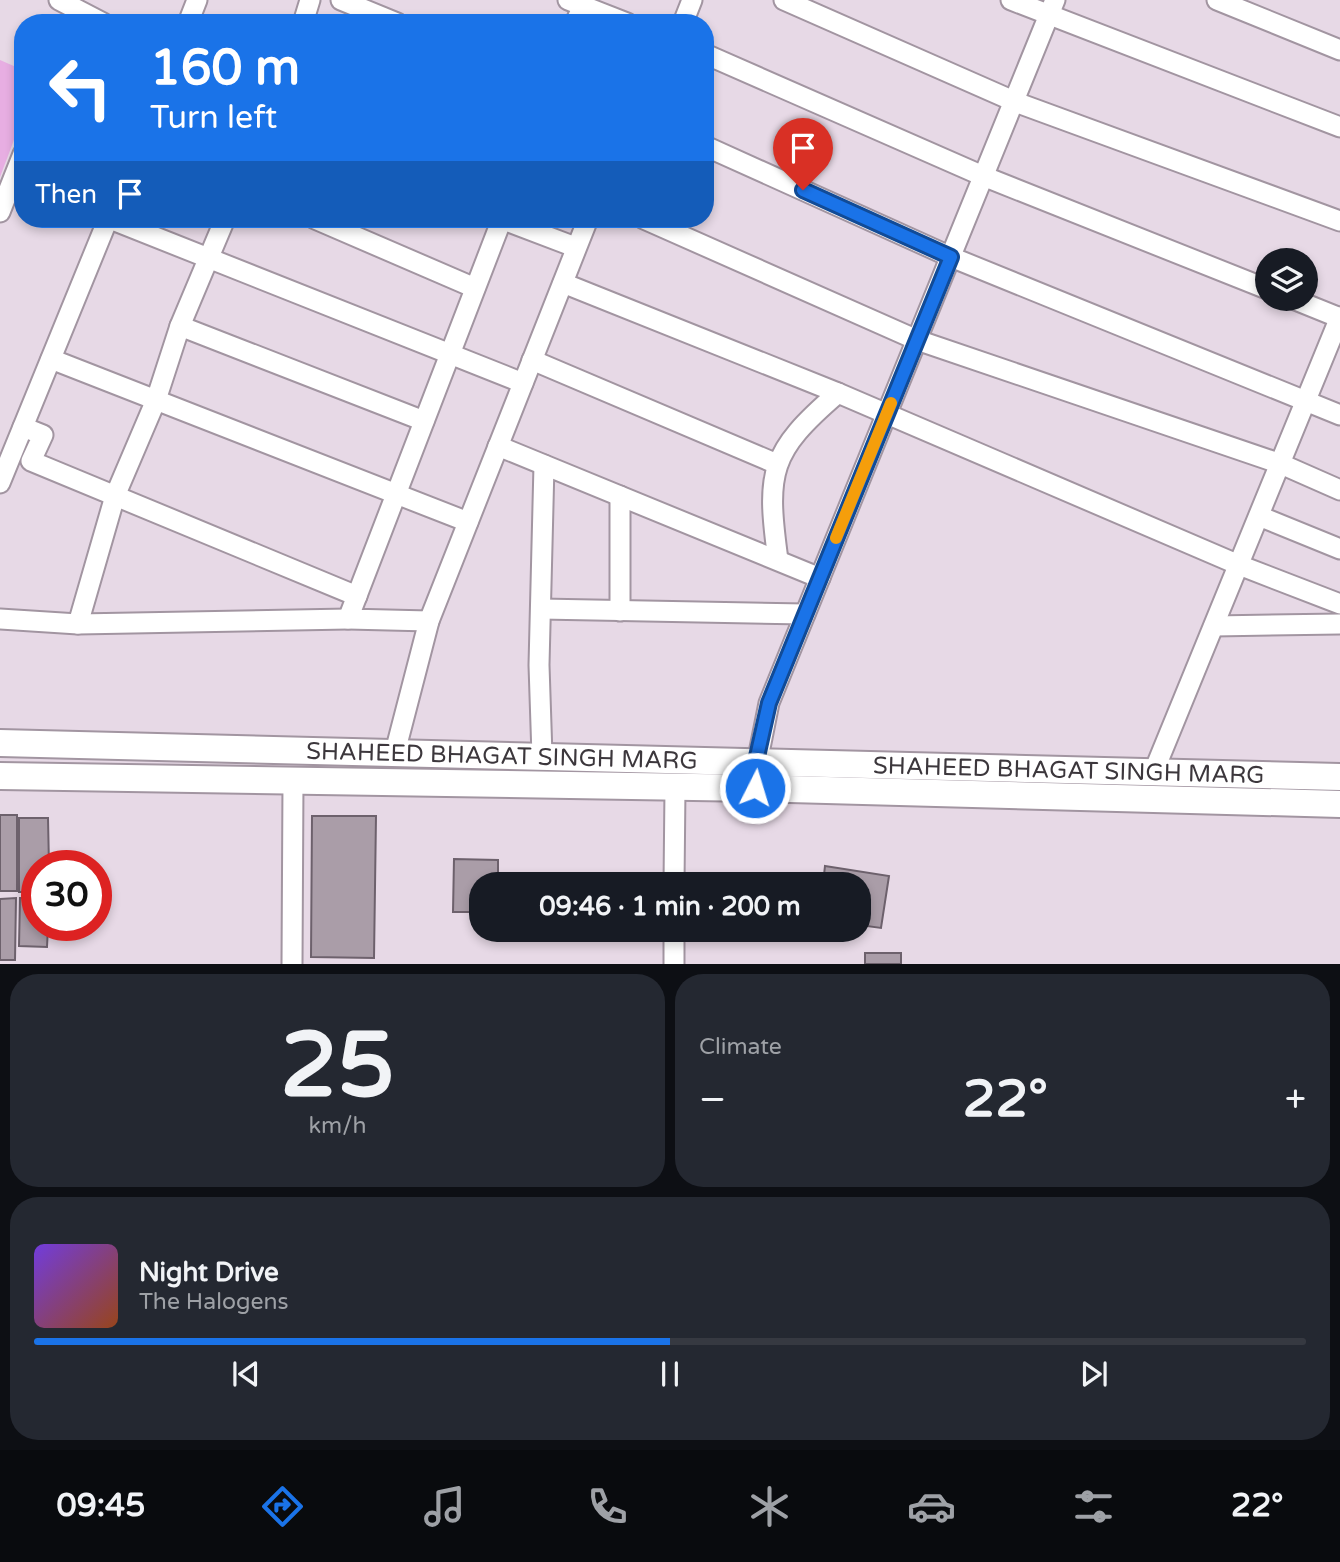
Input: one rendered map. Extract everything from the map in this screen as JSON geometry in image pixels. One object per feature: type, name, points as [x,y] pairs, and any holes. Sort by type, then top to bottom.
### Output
[{"type":"main road","name":"SHAHEED BHAGAT SINGH MARG","points":[[0,743],[1340,777]]},
{"type":"main road","name":"SHAHEED BHAGAT SINGH MARG","points":[[0,776],[755,788],[1340,804]]},
{"type":"street","points":[[60,0],[75,14]]},
{"type":"street","points":[[341,0],[375,14]]},
{"type":"street","points":[[784,0],[1014,101],[1340,221]]},
{"type":"street","points":[[1011,0],[1052,8],[1340,127]]},
{"type":"street","points":[[1217,0],[1340,50]]},
{"type":"street","points":[[755,788],[756,761],[769,703],[1052,8]]},
{"type":"street","points":[[714,58],[983,176],[1255,284]]},
{"type":"street","points":[[714,150],[951,257],[1340,415]]},
{"type":"street","points":[[0,212],[14,177]]},
{"type":"street","points":[[0,483],[105,228]]},
{"type":"street","points":[[132,228],[523,383]]},
{"type":"street","points":[[78,624],[115,496],[156,400],[180,327],[222,228]]},
{"type":"street","points":[[336,228],[475,288]]},
{"type":"street","points":[[348,619],[498,228]]},
{"type":"street","points":[[525,228],[575,247]]},
{"type":"street","points":[[395,752],[429,621],[584,228]]},
{"type":"street","points":[[664,228],[917,340],[1281,464],[1340,490]]},
{"type":"street","points":[[562,283],[838,393],[1239,565],[1340,604]]},
{"type":"street","points":[[1154,771],[1340,318],[1318,309]]},
{"type":"street","points":[[180,327],[424,421]]},
{"type":"street","points":[[51,359],[468,522]]},
{"type":"street","points":[[532,360],[777,464]]},
{"type":"street","points":[[778,560],[771,510],[777,464],[794,433],[838,393]]},
{"type":"street","points":[[23,426],[43,435],[31,461],[357,596]]},
{"type":"street","points":[[498,446],[820,578]]},
{"type":"street","points":[[542,756],[544,465]]},
{"type":"street","points":[[620,496],[620,611]]},
{"type":"street","points":[[1259,516],[1340,549]]},
{"type":"street","points":[[541,609],[805,614]]},
{"type":"street","points":[[0,619],[78,624],[348,619],[429,621]]},
{"type":"street","points":[[1214,626],[1340,624]]},
{"type":"street","points":[[292,964],[293,780]]},
{"type":"street","points":[[674,872],[675,788]]},
{"type":"street","points":[[674,942],[674,964]]},
{"type":"shaded area","points":[[0,60],[14,66],[14,140],[0,177]]},
{"type":"building","points":[[0,815],[17,815],[17,891],[0,891]]},
{"type":"building","points":[[312,816],[376,816],[374,958],[311,957]]},
{"type":"building","points":[[19,818],[48,818],[49,850],[21,850],[19,892]]},
{"type":"building","points":[[454,859],[498,860],[498,872],[469,872],[469,912],[453,912]]},
{"type":"building","points":[[825,866],[863,872],[824,872]]},
{"type":"building","points":[[871,873],[889,876],[881,928],[871,927]]},
{"type":"building","points":[[16,898],[15,960],[0,960],[0,899]]},
{"type":"building","points":[[21,898],[21,941],[47,941],[47,947],[19,946]]},
{"type":"building","points":[[865,953],[901,953],[901,964],[865,964]]},
{"type":"slow traffic","points":[[836,538],[891,403]]},
{"type":"route","points":[[755,788],[756,761],[769,703],[951,257],[803,190]]}]
